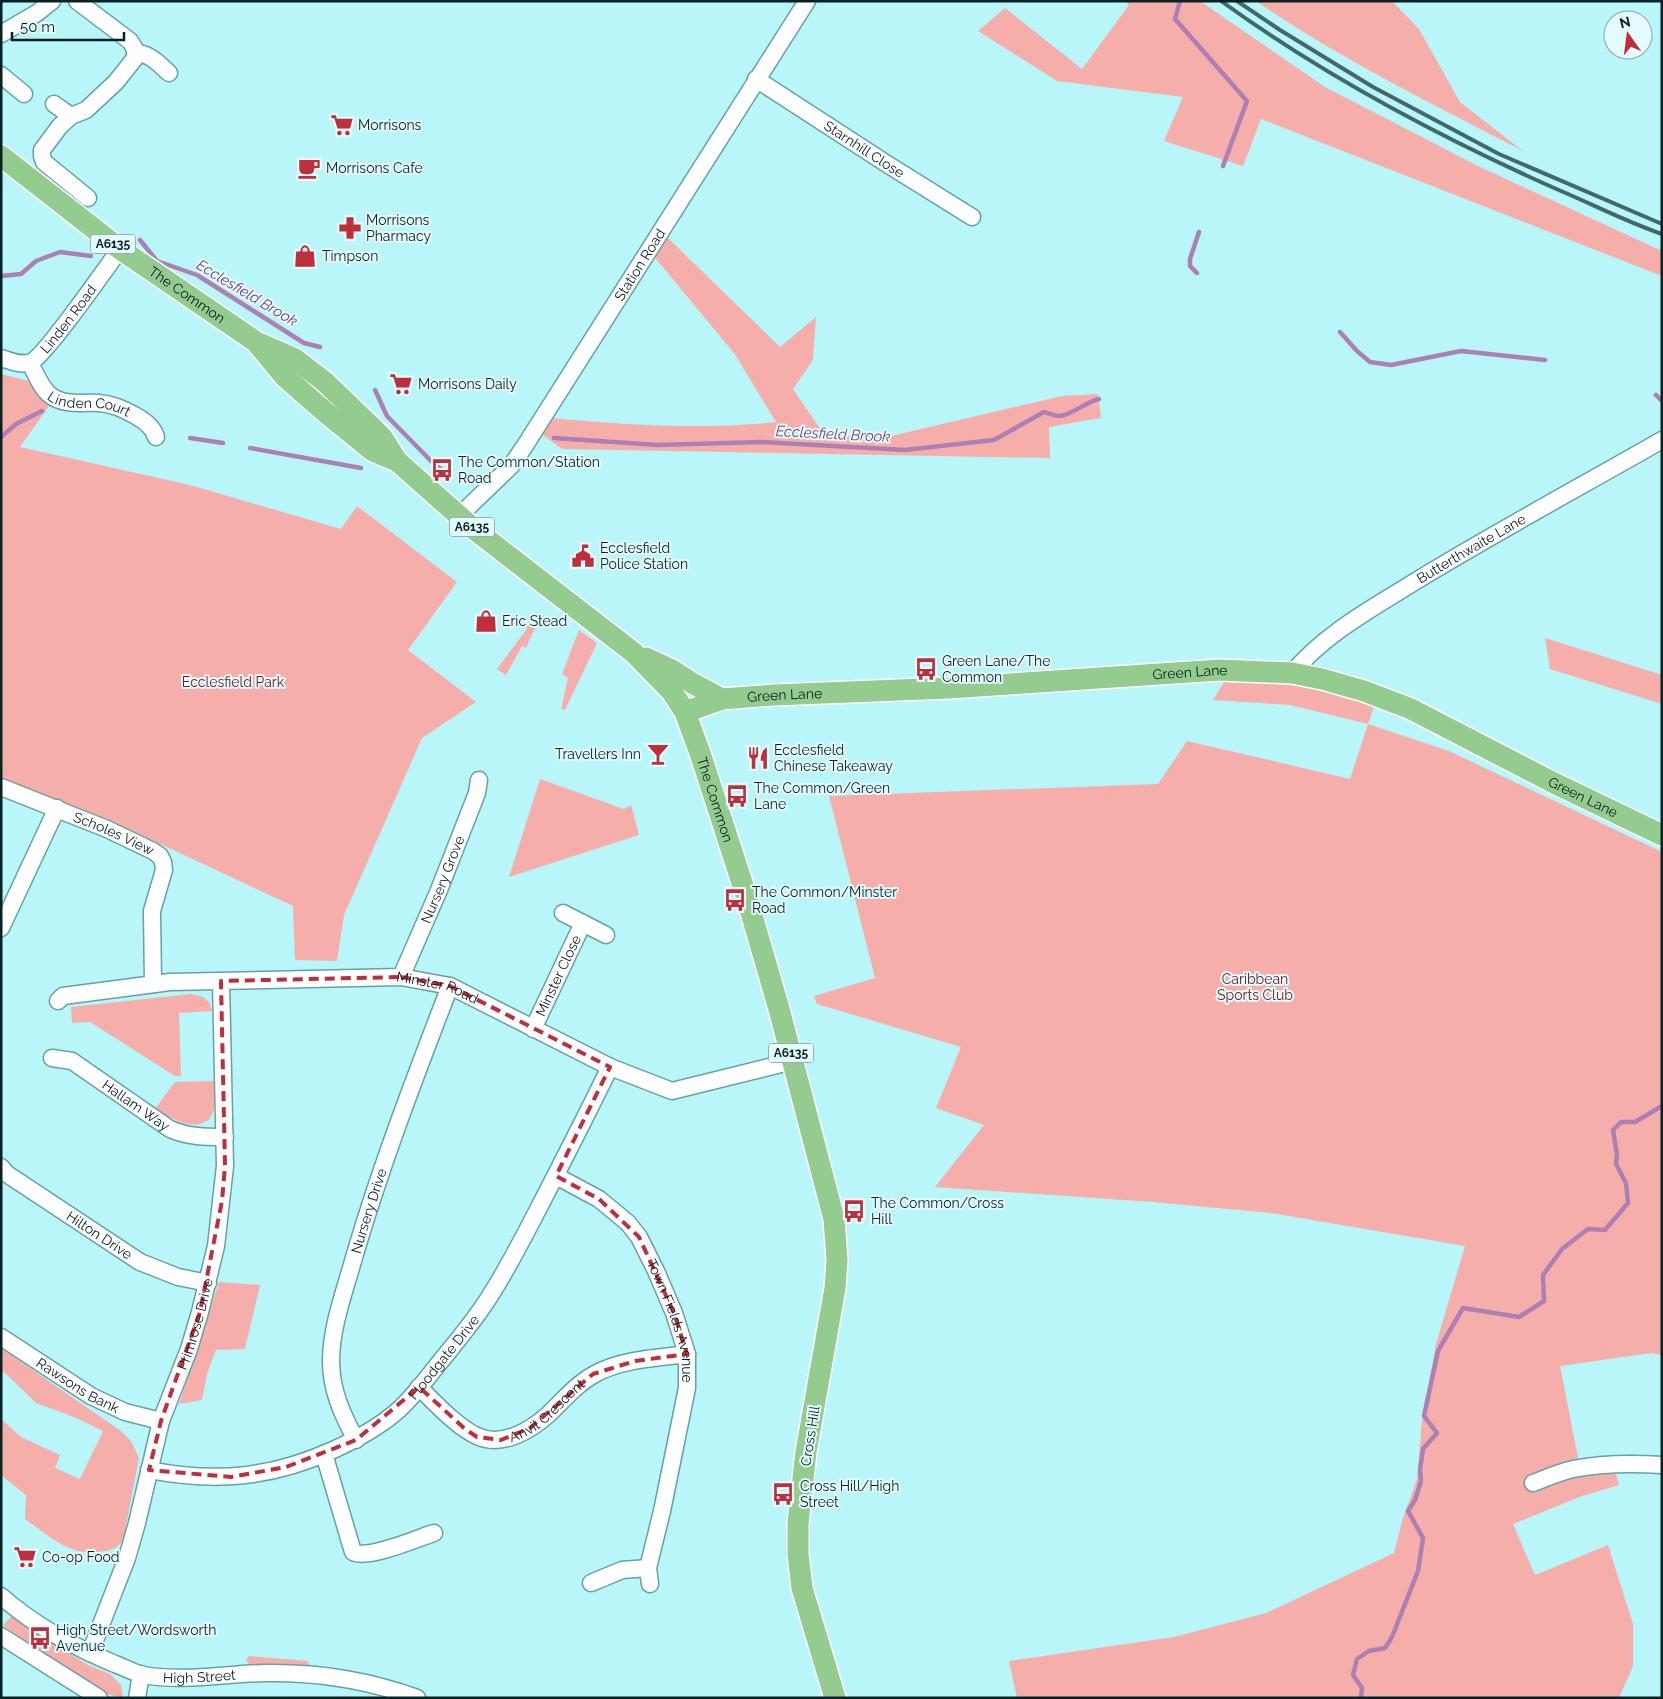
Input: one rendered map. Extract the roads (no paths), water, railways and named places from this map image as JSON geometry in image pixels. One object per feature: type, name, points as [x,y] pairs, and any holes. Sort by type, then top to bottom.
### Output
[{"type":"main road","name":"The Common","points":[[3,160],[120,250],[256,342],[285,377],[318,407],[373,451],[397,461],[459,516],[634,653],[672,692],[685,712],[746,895],[832,1208],[837,1260]]},
{"type":"main road","points":[[634,653],[672,670],[722,699]]},
{"type":"main road","name":"Green Lane","points":[[685,712],[722,699],[821,692],[949,688],[1220,670],[1292,673],[1322,679],[1390,700],[1662,835]]},
{"type":"main road","name":"Cross Hill","points":[[835,1698],[802,1588],[798,1523],[806,1452],[830,1317],[837,1260]]},
{"type":"street","points":[[2,27],[37,13],[52,1]]},
{"type":"street","points":[[77,1],[130,41],[135,49],[134,58],[116,82],[86,110],[72,116],[60,126],[42,150],[44,162],[88,198]]},
{"type":"street","name":"Station Road","points":[[459,516],[511,466],[526,444],[807,1]]},
{"type":"street","points":[[135,53],[143,53],[151,57],[170,73]]},
{"type":"street","points":[[1,75],[24,94]]},
{"type":"street","name":"Starnhill Close","points":[[756,79],[972,217]]},
{"type":"street","points":[[54,104],[72,116]]},
{"type":"street","name":"Linden Road","points":[[1,358],[21,364],[30,363],[35,360],[120,250]]},
{"type":"street","name":"Linden Court","points":[[30,363],[42,387],[50,396],[58,400],[101,404],[124,410],[144,420],[154,430],[156,438]]},
{"type":"street","name":"Butterthwaite Lane","points":[[1292,673],[1322,643],[1348,623],[1450,560],[1662,440]]},
{"type":"street","name":"Nursery Grove","points":[[401,977],[439,890],[477,793],[479,780]]},
{"type":"street","name":"Scholes View","points":[[1,787],[56,808],[153,850],[164,862],[162,881],[152,911],[153,984]]},
{"type":"street","points":[[1,928],[56,808]]},
{"type":"street","name":"Minster Close","points":[[563,913],[606,935]]},
{"type":"street","name":"Minster Close","points":[[533,1029],[583,923]]},
{"type":"street","name":"Minster Road","points":[[58,1001],[63,996],[153,984],[401,977],[450,986],[610,1067],[672,1091],[793,1061]]},
{"type":"street","name":"Primrose Drive","points":[[90,1653],[127,1558],[161,1421],[189,1349],[208,1283],[216,1246],[225,1166],[221,981]]},
{"type":"street","name":"Nursery Drive","points":[[356,1440],[343,1416],[335,1395],[331,1360],[333,1340],[362,1231],[391,1144],[450,986]]},
{"type":"street","name":"Hallam Way","points":[[52,1058],[72,1061],[180,1134],[224,1137]]},
{"type":"street","name":"Floodgate Drive","points":[[149,1470],[202,1477],[248,1475],[286,1468],[356,1440],[396,1413],[466,1329],[488,1298],[556,1176],[610,1067]]},
{"type":"street","name":"Hilton Drive","points":[[1,1167],[7,1174],[140,1262],[178,1277],[208,1283]]},
{"type":"street","name":"Town Fields Avenue","points":[[556,1176],[598,1199],[634,1230],[660,1280],[680,1327],[687,1354],[687,1388],[649,1576],[622,1570],[591,1583]]},
{"type":"street","name":"Rawsons Bank","points":[[1,1337],[91,1396],[125,1412],[161,1421]]},
{"type":"street","name":"Anvil Crescent","points":[[419,1387],[477,1436],[488,1440],[501,1440],[530,1428],[546,1417],[593,1374],[635,1361],[687,1354]]},
{"type":"street","points":[[324,1454],[353,1552],[363,1554],[375,1552],[434,1532]]},
{"type":"street","points":[[1533,1482],[1572,1469],[1636,1463],[1662,1465]]},
{"type":"street","name":"High Street","points":[[1,1596],[45,1629],[90,1653],[141,1674],[179,1678],[264,1673],[306,1674],[367,1682],[417,1698]]},
{"type":"street","points":[[1,1636],[99,1698]]},
{"type":"street","points":[[137,1698],[141,1674]]},
{"type":"waterway","points":[[1180,1],[1175,19],[1247,101],[1223,166]]},
{"type":"waterway","points":[[1197,273],[1190,266],[1190,259],[1199,232]]},
{"type":"waterway","name":"Ecclesfield Brook","points":[[140,240],[157,261],[197,275],[304,343],[320,347]]},
{"type":"waterway","name":"Ecclesfield Brook","points":[[1,276],[21,274],[36,261],[60,252],[91,256]]},
{"type":"waterway","points":[[1340,332],[1370,362],[1391,365],[1461,351],[1545,360]]},
{"type":"waterway","name":"Ecclesfield Brook","points":[[375,390],[387,416],[432,462],[450,476]]},
{"type":"waterway","points":[[1656,395],[1662,401]]},
{"type":"waterway","name":"Ecclesfield Brook","points":[[554,438],[658,445],[760,442],[905,450],[994,440],[1044,412],[1058,416],[1065,415],[1099,399]]},
{"type":"waterway","points":[[1,437],[16,424],[42,411]]},
{"type":"waterway","points":[[190,438],[223,443]]},
{"type":"waterway","points":[[250,448],[361,468]]},
{"type":"waterway","points":[[1361,1698],[1362,1688],[1353,1675],[1357,1659],[1369,1651],[1385,1648],[1392,1637],[1418,1571],[1423,1538],[1408,1511],[1415,1500],[1421,1481],[1420,1470],[1423,1449],[1437,1433],[1424,1416],[1438,1351],[1463,1308],[1519,1317],[1544,1301],[1543,1275],[1562,1249],[1588,1229],[1605,1230],[1628,1203],[1626,1183],[1616,1164],[1617,1155],[1613,1130],[1621,1122],[1635,1122],[1662,1106]]},
{"type":"railway","points":[[1221,1],[1261,29],[1344,81],[1429,128],[1517,171],[1623,219],[1662,234]]},
{"type":"railway","points":[[1237,1],[1280,30],[1373,87],[1499,154],[1662,224]]},
{"type":"place","name":"Morrisons","points":[[342,125]]},
{"type":"place","name":"Morrisons Cafe","points":[[309,168]]},
{"type":"place","name":"Morrisons Pharmacy","points":[[350,228]]},
{"type":"place","name":"Timpson","points":[[305,256]]},
{"type":"place","name":"Morrisons Daily","points":[[401,384]]},
{"type":"place","name":"The Common/Station Road","points":[[442,470]]},
{"type":"place","name":"Ecclesfield Police Station","points":[[583,556]]},
{"type":"place","name":"Eric Stead","points":[[486,621]]},
{"type":"place","name":"Green Lane/The Common","points":[[926,669]]},
{"type":"place","name":"Travellers Inn","points":[[658,754]]},
{"type":"place","name":"Ecclesfield Chinese Takeaway","points":[[758,758]]},
{"type":"place","name":"The Common/Green Lane","points":[[737,796]]},
{"type":"place","name":"The Common/Minster Road","points":[[735,900]]},
{"type":"place","name":"The Common/Cross Hill","points":[[854,1211]]},
{"type":"place","name":"Cross Hill/High Street","points":[[783,1494]]},
{"type":"place","name":"Co-op Food","points":[[25,1557]]},
{"type":"place","name":"High Street/Wordsworth Avenue","points":[[40,1638]]},
{"type":"park label","name":"Ecclesfield Park","points":[[233,682]]},
{"type":"park label","name":"Caribbean Sports Club","points":[[1255,988]]}]
